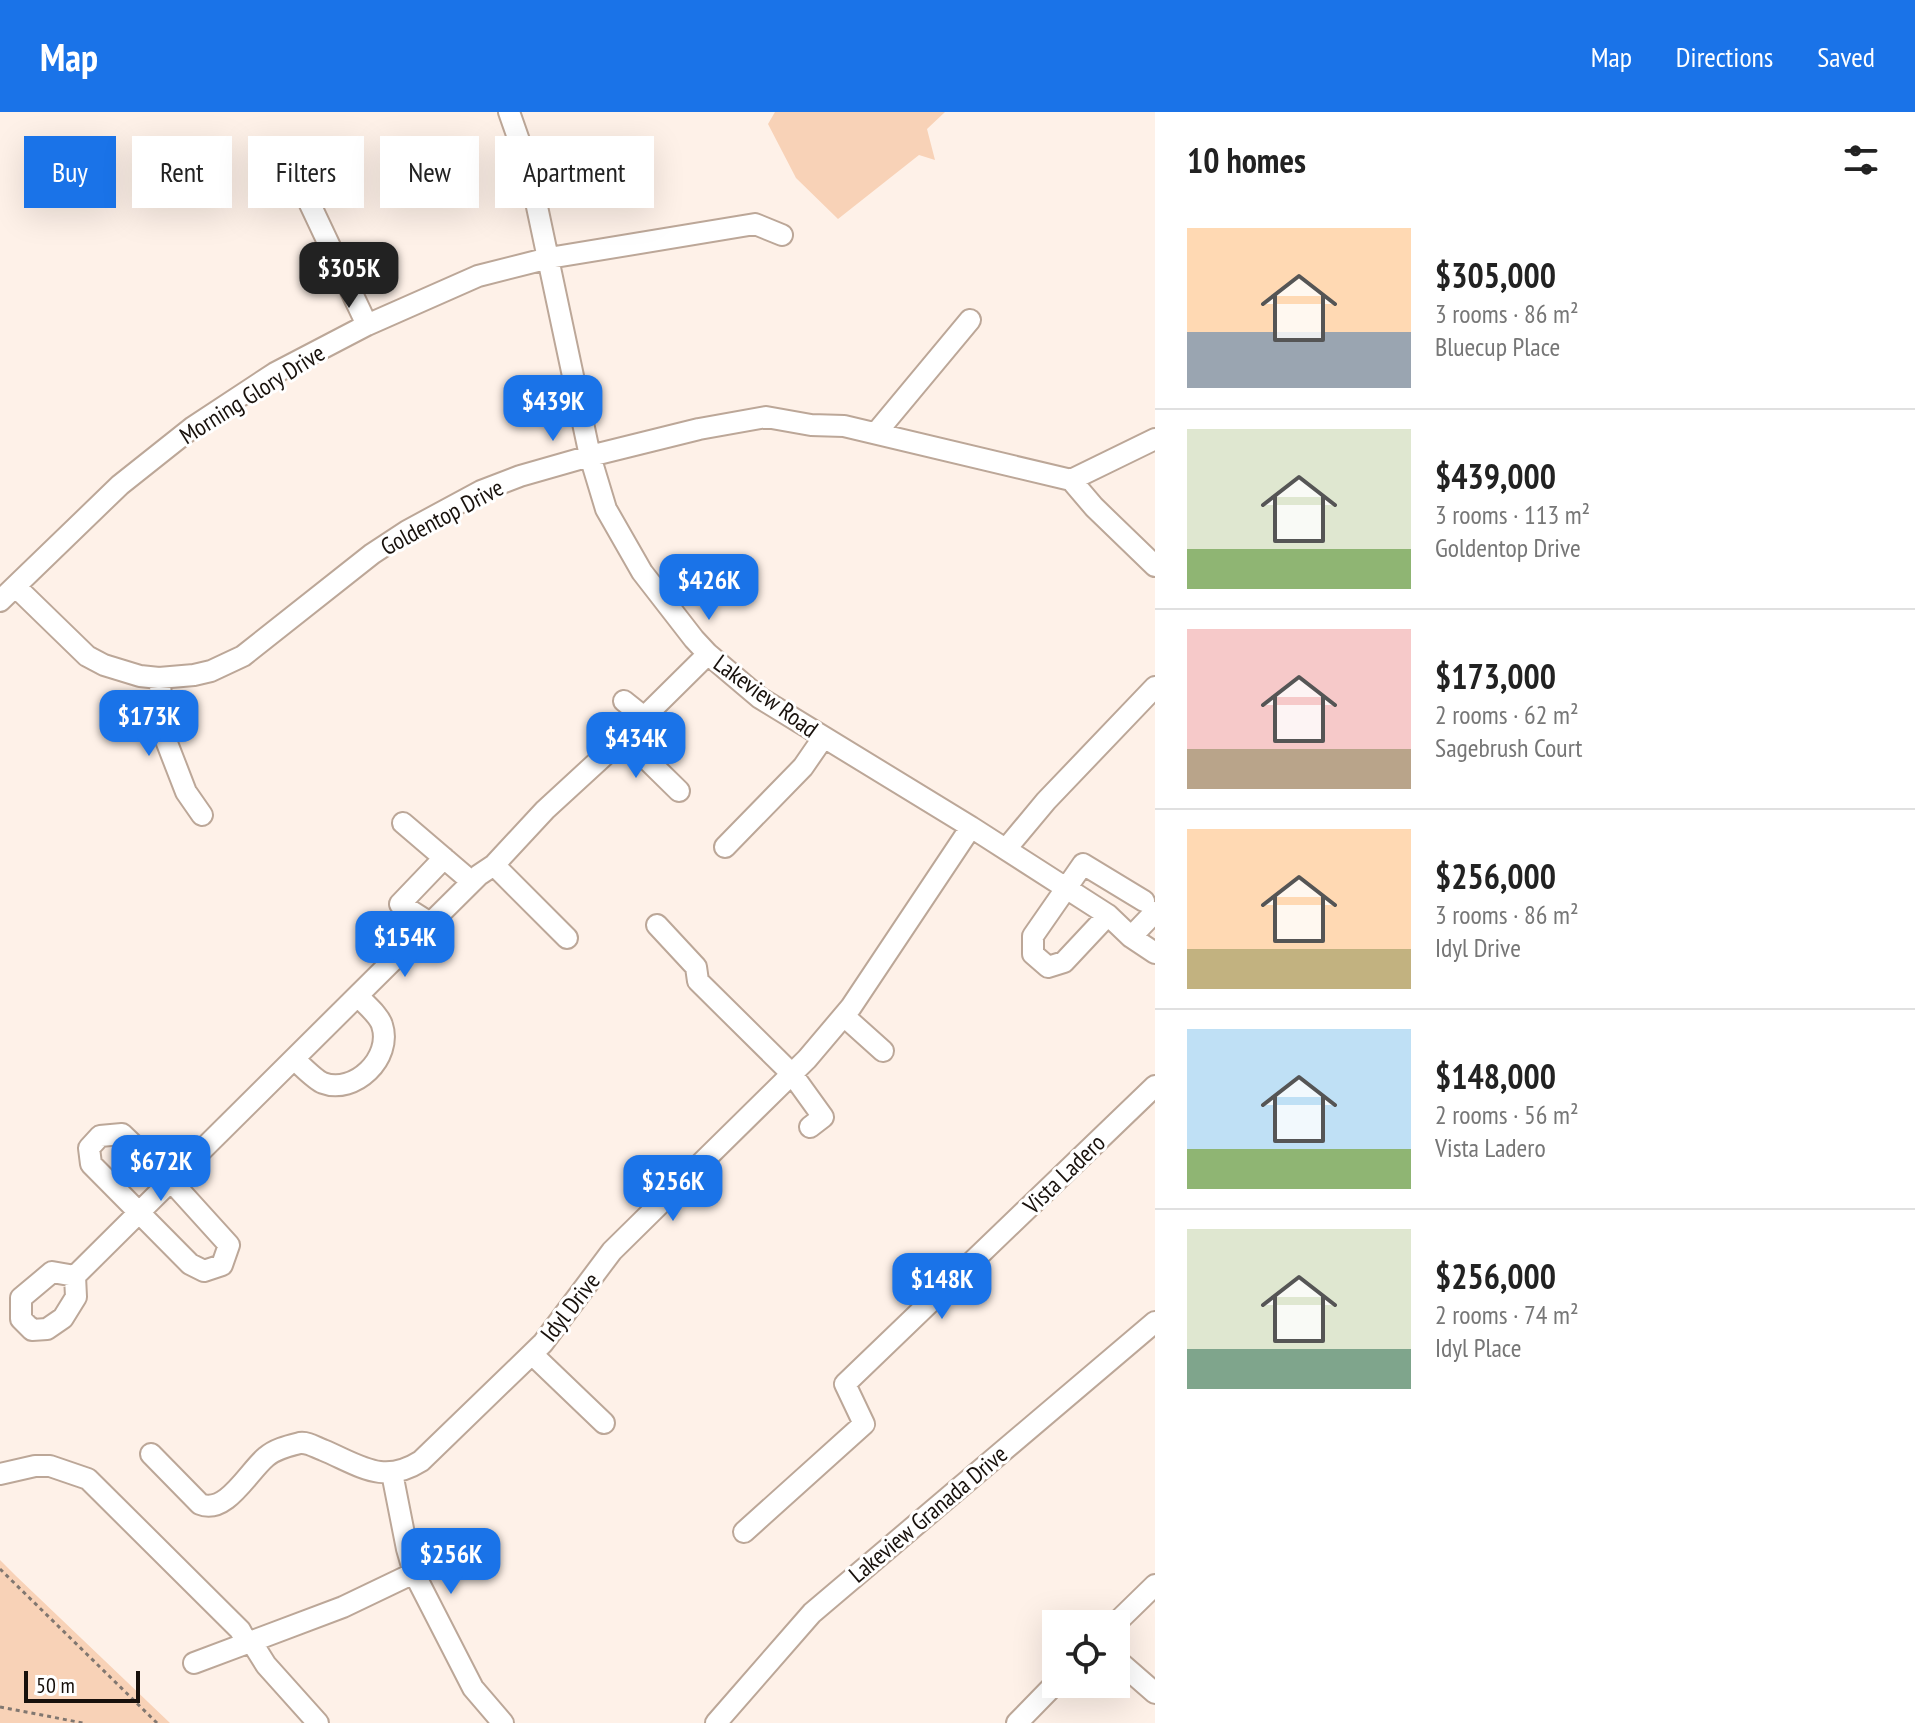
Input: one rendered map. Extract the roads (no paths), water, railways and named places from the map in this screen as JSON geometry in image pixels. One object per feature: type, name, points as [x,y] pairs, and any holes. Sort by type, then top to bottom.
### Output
[{"type":"street","name":"Lakeview Road","points":[[509,112],[529,169],[590,456],[606,509],[642,572],[708,654],[760,698],[1006,849],[1105,914],[1155,953]]},
{"type":"street","points":[[312,208],[367,325]]},
{"type":"street","name":"Morning Glory Drive","points":[[0,601],[120,485],[193,427],[275,373],[367,325],[478,276],[549,258],[755,224],[782,235]]},
{"type":"street","points":[[876,433],[970,320]]},
{"type":"street","name":"Goldentop Drive","points":[[16,587],[87,656],[122,672],[159,678],[194,675],[243,656],[372,554],[481,491],[590,456],[699,429],[766,417],[811,425],[844,426],[1071,480]]},
{"type":"street","points":[[1155,439],[1071,480],[1094,507],[1155,566]]},
{"type":"street","points":[[75,1276],[430,923],[494,865],[545,810],[708,654]]},
{"type":"street","points":[[159,678],[167,743],[186,792],[202,815]]},
{"type":"street","points":[[1006,849],[1046,801],[1155,687]]},
{"type":"street","points":[[624,701],[644,717]]},
{"type":"street","points":[[624,737],[679,791]]},
{"type":"street","points":[[725,847],[796,774],[823,738]]},
{"type":"street","points":[[403,823],[472,882]]},
{"type":"street","name":"Idyl Drive","points":[[392,1473],[412,1467],[430,1454],[532,1354],[612,1251],[807,1059],[844,1016],[971,827]]},
{"type":"street","points":[[430,923],[391,901],[444,858]]},
{"type":"street","points":[[1116,884],[1105,914],[1064,962],[1048,967],[1033,954],[1033,936],[1083,864],[1116,884],[1150,907],[1131,937]]},
{"type":"street","points":[[494,865],[567,938]]},
{"type":"street","points":[[657,925],[696,967],[698,981],[792,1074],[823,1117],[810,1127]]},
{"type":"street","points":[[294,1059],[322,1083],[342,1085],[366,1075],[381,1056],[384,1038],[382,1023],[358,996]]},
{"type":"street","points":[[844,1016],[883,1051]]},
{"type":"street","name":"Vista Ladero","points":[[744,1532],[864,1424],[845,1384],[1155,1086]]},
{"type":"street","points":[[122,1134],[171,1181],[229,1245],[222,1265],[204,1271],[190,1264],[91,1164],[89,1148],[100,1136],[122,1134]]},
{"type":"street","name":"Lakeview Granada Drive","points":[[716,1723],[812,1613],[1155,1322]]},
{"type":"street","points":[[532,1354],[604,1423]]},
{"type":"street","points":[[151,1454],[200,1504],[208,1507],[225,1500],[266,1457],[278,1449],[304,1442],[369,1469],[392,1473],[414,1573],[473,1688],[503,1723]]},
{"type":"street","points":[[0,1474],[50,1466],[88,1479],[240,1630],[266,1665],[318,1723]]},
{"type":"street","points":[[194,1663],[356,1602],[414,1573]]},
{"type":"street","points":[[1129,1610],[1155,1585]]},
{"type":"street","points":[[1130,1671],[1155,1693]]},
{"type":"street","points":[[1017,1723],[1042,1697]]}]
